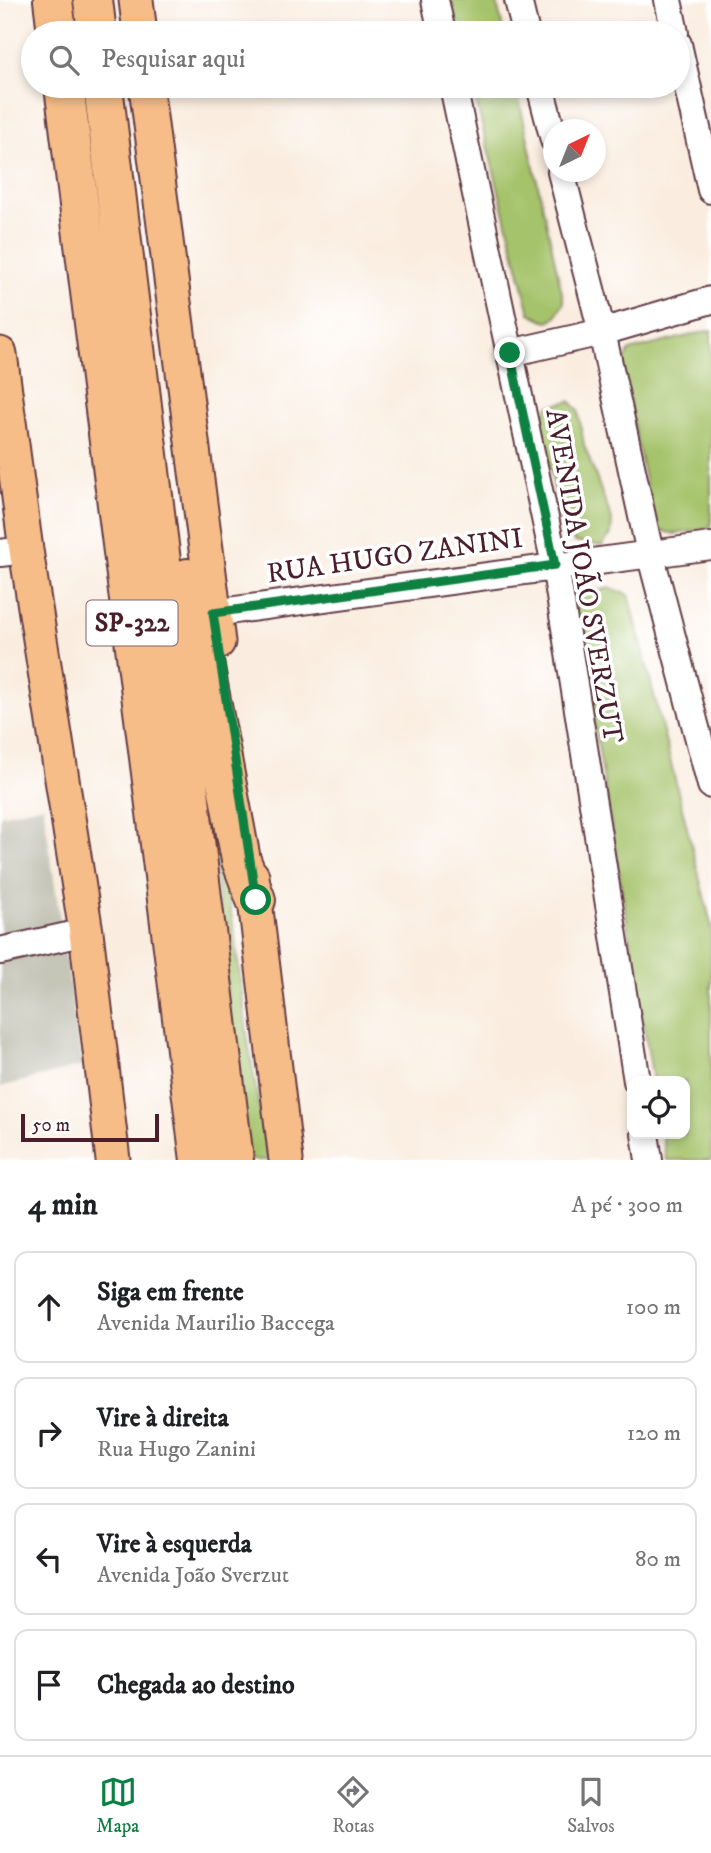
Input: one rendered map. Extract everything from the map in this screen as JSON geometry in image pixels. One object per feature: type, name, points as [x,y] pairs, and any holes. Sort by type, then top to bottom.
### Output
[{"type":"highway","points":[[53,0],[56,21]]},
{"type":"highway","points":[[93,0],[96,21]]},
{"type":"highway","name":"SP-322","points":[[66,98],[200,1160]]},
{"type":"highway","name":"SP-322","points":[[105,98],[234,1160]]},
{"type":"highway","points":[[130,295],[163,430],[181,545],[241,860],[256,900]]},
{"type":"main road","points":[[135,0],[138,21]]},
{"type":"main road","points":[[148,98],[213,613],[256,900],[286,1160]]},
{"type":"main road","points":[[0,354],[13,552],[86,932],[113,1160]]},
{"type":"street","points":[[435,0],[439,21]]},
{"type":"street","points":[[518,0],[523,21]]},
{"type":"street","points":[[668,0],[672,21]]},
{"type":"street","points":[[690,97],[711,190]]},
{"type":"street","name":"AVENIDA JOÃO SVERZUT","points":[[456,98],[555,565],[636,1076]]},
{"type":"street","points":[[543,98],[549,119]]},
{"type":"street","points":[[564,182],[602,332],[650,553],[711,785]]},
{"type":"street","points":[[510,353],[602,332],[711,300]]},
{"type":"street","name":"RUA HUGO ZANINI","points":[[213,613],[711,546]]},
{"type":"street","points":[[0,951],[86,932]]},
{"type":"street","points":[[646,1139],[649,1160]]},
{"type":"shaded area","points":[[43,805],[82,1066],[0,1087],[0,815]]},
{"type":"green space","points":[[451,0],[496,0],[501,21],[456,21]]},
{"type":"green space","points":[[475,98],[519,98],[564,302],[556,316],[548,322],[530,313]]},
{"type":"green space","points":[[711,330],[711,528],[675,534],[659,530],[651,510],[622,367],[629,351]]},
{"type":"green space","points":[[570,401],[578,410],[584,445],[612,520],[611,534],[602,546],[575,542],[561,528],[541,419],[549,406]]},
{"type":"green space","points":[[611,588],[629,595],[711,924],[711,1160],[666,1160],[663,1139],[690,1139],[690,1076],[652,1076],[575,605],[583,594]]},
{"type":"green space","points":[[206,777],[234,930],[248,1041],[268,1160],[244,1160]]},
{"type":"route","points":[[256,900],[213,613],[555,565],[510,353]]}]
